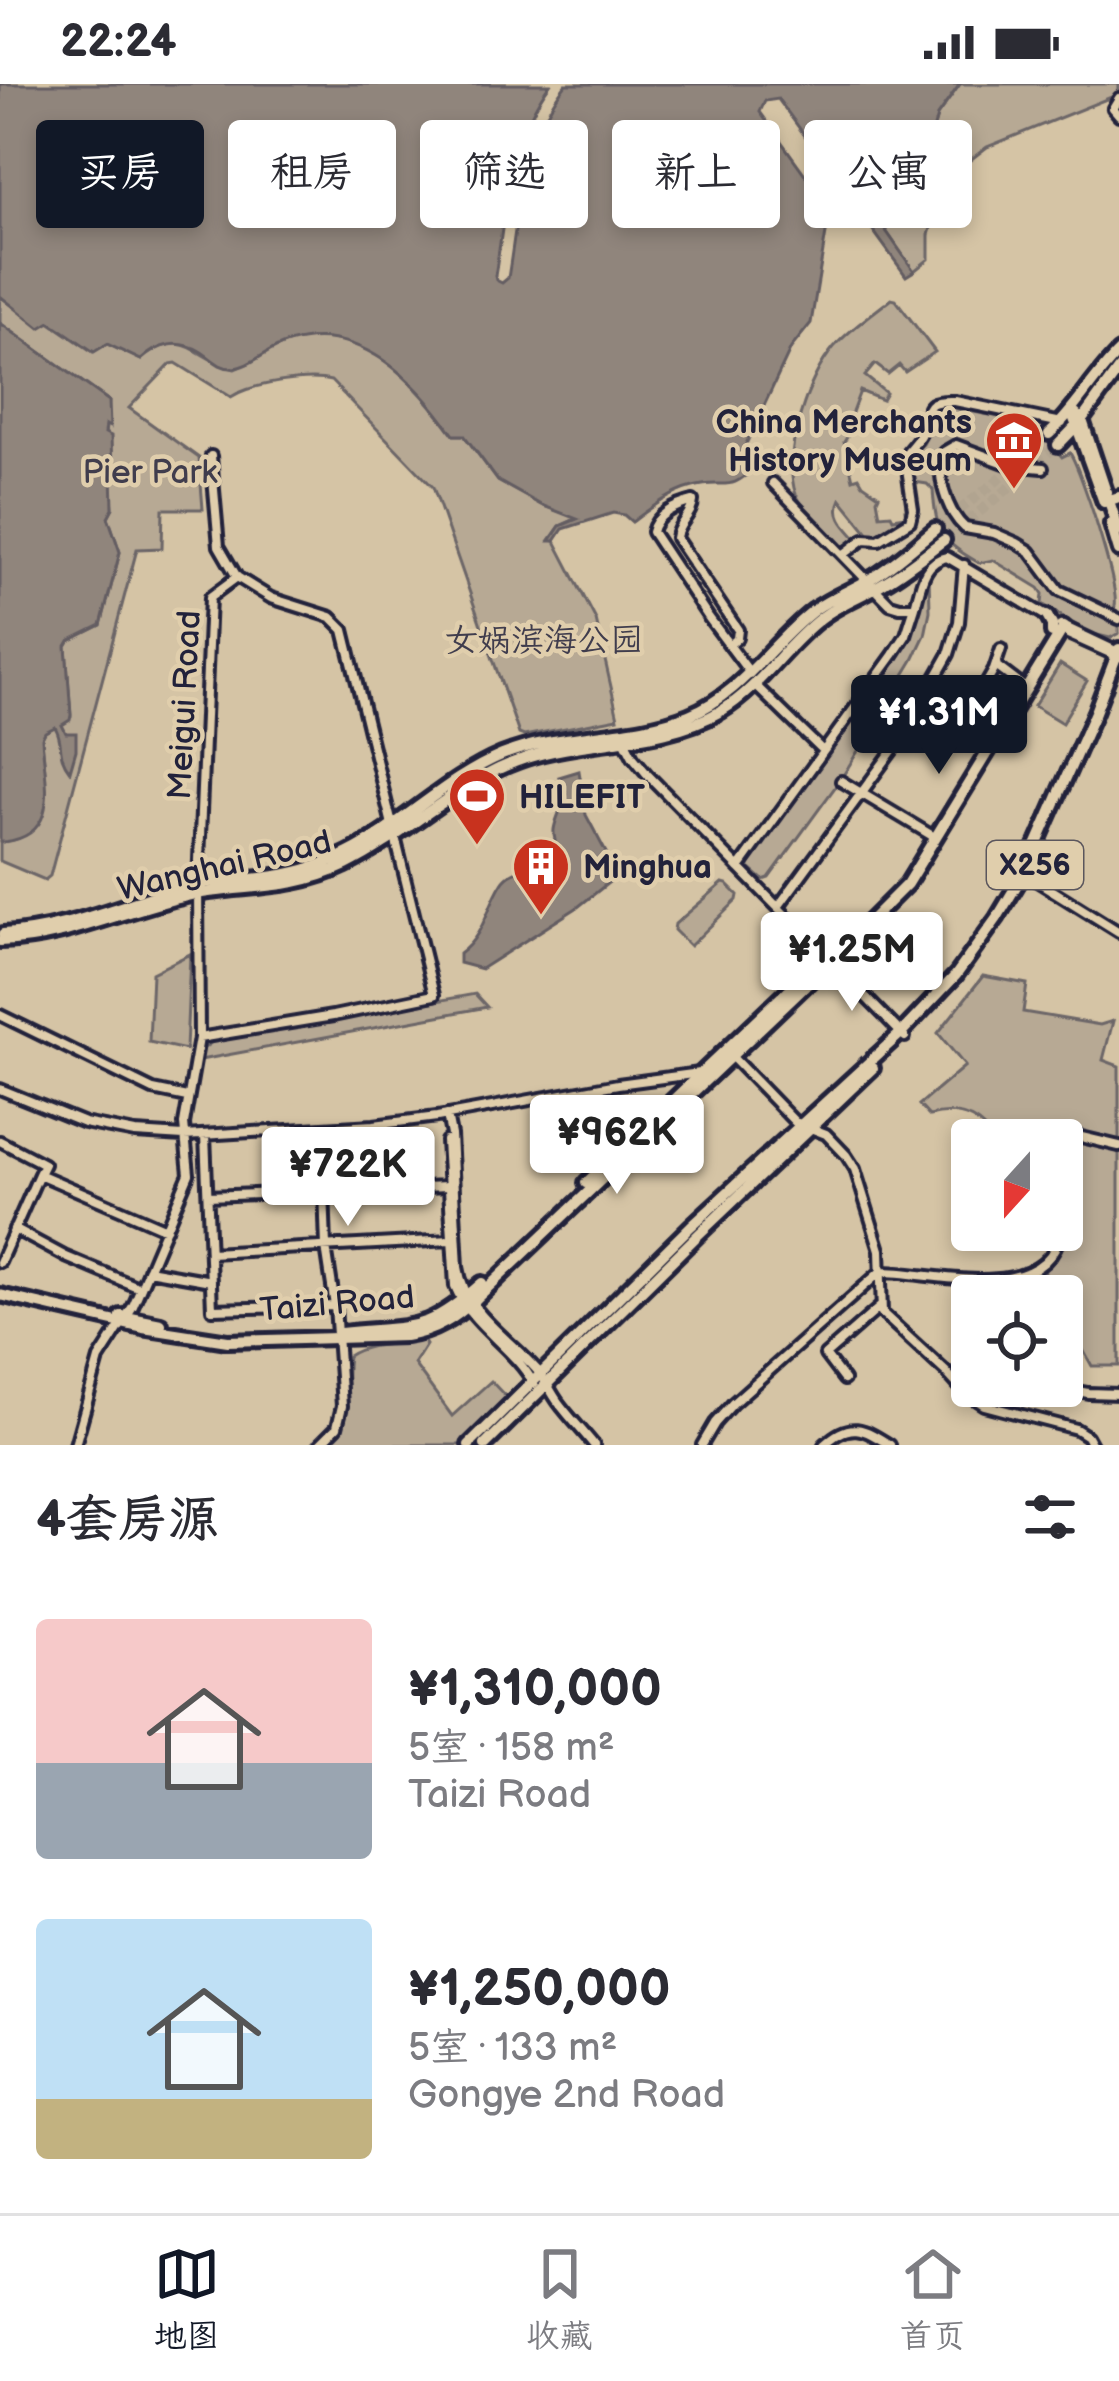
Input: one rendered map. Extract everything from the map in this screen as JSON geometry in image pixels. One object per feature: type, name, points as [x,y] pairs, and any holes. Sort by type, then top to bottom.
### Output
[{"type":"main road","points":[[1076,420],[1098,374],[1119,352]]},
{"type":"main road","points":[[1076,420],[1062,423],[1054,440],[1076,420],[1119,369]]},
{"type":"main road","points":[[1076,420],[1112,496],[1119,531]]},
{"type":"main road","points":[[1112,496],[1119,551]]},
{"type":"main road","name":"Wanghai Road","points":[[0,937],[44,937],[198,889],[256,889],[308,879],[348,864],[470,783],[527,753],[623,735],[689,714],[718,699],[753,679],[812,612],[871,584],[940,534]]},
{"type":"main road","points":[[1047,616],[1060,634]]},
{"type":"main road","name":"Taizi Road","points":[[466,1302],[730,1056],[893,890],[1021,685],[1060,634]]},
{"type":"main road","name":"Taizi Road","points":[[0,1292],[241,1342],[423,1334],[441,1326],[702,1072],[898,894],[1060,634]]},
{"type":"main road","name":"X256","points":[[469,1445],[699,1234],[975,961],[1029,876],[1050,833],[1118,656]]},
{"type":"main road","name":"X256","points":[[903,1035],[956,975],[1011,897],[1045,830],[1118,656]]},
{"type":"main road","name":"X256","points":[[484,1445],[541,1383]]},
{"type":"street","points":[[1119,98],[1113,105],[1119,116]]},
{"type":"street","points":[[843,555],[864,539],[878,540],[910,521],[913,509],[905,454],[920,436],[924,412],[930,406],[956,401],[1062,423]]},
{"type":"street","points":[[1043,468],[1010,465],[959,445],[946,449],[940,464],[956,520],[974,531],[994,532],[1017,543],[1030,551],[1059,590],[1116,613]]},
{"type":"street","points":[[212,456],[218,546],[237,577]]},
{"type":"street","points":[[773,483],[895,606],[915,607]]},
{"type":"street","points":[[729,646],[738,630],[676,538],[694,505],[693,501],[685,503],[656,521],[654,536],[729,646],[753,679],[823,751]]},
{"type":"street","points":[[739,868],[901,644],[923,575],[933,562],[944,557],[964,565],[1047,616]]},
{"type":"street","points":[[778,908],[903,736],[953,645],[964,565]]},
{"type":"street","name":"Meigui Road","points":[[198,889],[210,597],[237,577],[263,594],[331,617],[342,626],[393,831]]},
{"type":"street","points":[[1060,634],[1118,656]]},
{"type":"street","points":[[950,746],[1001,649]]},
{"type":"street","points":[[995,666],[1021,685]]},
{"type":"street","points":[[623,735],[639,766],[903,1035]]},
{"type":"street","points":[[842,782],[931,835]]},
{"type":"street","points":[[199,1038],[434,995],[393,831]]},
{"type":"street","points":[[1029,876],[1119,932]]},
{"type":"street","points":[[75,1445],[98,1364],[140,1288],[189,1174],[184,1136],[199,1038],[198,889]]},
{"type":"street","points":[[0,1015],[153,1090],[188,1097]]},
{"type":"street","points":[[730,1056],[805,1127],[826,1134],[847,1155],[880,1250],[880,1307],[885,1318],[973,1399],[1076,1429],[1092,1445]]},
{"type":"street","points":[[0,1089],[85,1123],[184,1136],[374,1125],[702,1072]]},
{"type":"street","points":[[665,1078],[683,1090]]},
{"type":"street","points":[[447,1115],[458,1271],[466,1302]]},
{"type":"street","points":[[447,1115],[454,1281],[466,1302],[594,1445]]},
{"type":"street","points":[[319,1445],[342,1416],[326,1247],[322,1128]]},
{"type":"street","points":[[205,1135],[212,1309],[335,1306]]},
{"type":"street","points":[[1083,1137],[1119,1146]]},
{"type":"street","points":[[0,1141],[44,1164],[0,1262]]},
{"type":"street","points":[[39,1174],[166,1229]]},
{"type":"street","points":[[208,1196],[448,1186]]},
{"type":"street","points":[[14,1229],[65,1257],[140,1288]]},
{"type":"street","points":[[210,1253],[451,1240]]},
{"type":"street","points":[[1019,1275],[1053,1251]]},
{"type":"street","points":[[148,1270],[211,1281]]},
{"type":"street","points":[[702,1445],[733,1403],[880,1272],[951,1278]]},
{"type":"street","points":[[844,1380],[825,1355],[880,1307]]},
{"type":"street","points":[[1083,1390],[1119,1394]]},
{"type":"street","points":[[824,1445],[839,1431],[854,1429],[890,1445]]},
{"type":"green space","points":[[960,84],[1119,84],[1119,94],[987,147],[972,159],[972,120],[936,120]]},
{"type":"green space","points":[[884,228],[931,228],[929,259],[914,271]]},
{"type":"green space","points":[[0,296],[93,352],[107,344],[141,360],[156,349],[180,344],[235,369],[286,343],[320,338],[366,349],[386,362],[423,396],[454,435],[464,435],[498,481],[577,518],[560,526],[550,540],[555,541],[596,620],[618,718],[519,734],[433,487],[331,381],[280,382],[231,397],[171,364],[129,408],[199,458],[203,509],[163,509],[162,548],[137,549],[50,876],[45,880],[0,861],[0,842],[19,838],[40,819],[45,788],[42,738],[71,717],[66,646],[101,625],[120,552],[108,517],[113,507],[105,434],[109,401],[0,323]]},
{"type":"green space","points":[[891,299],[935,352],[905,372],[899,365],[888,374],[875,364],[865,376],[886,393],[882,400],[860,391],[848,423],[854,426],[844,442],[853,479],[859,477],[879,495],[880,515],[906,516],[905,510],[909,514],[892,530],[870,535],[841,499],[839,515],[856,538],[846,547],[814,519],[797,495],[792,472],[795,434],[824,360],[847,334]]},
{"type":"green space","points":[[943,406],[1046,426],[1041,432],[1062,457],[1070,453],[1106,554],[1115,595],[1110,614],[1119,623],[1119,633],[1110,638],[1089,633],[1042,604],[1039,588],[993,560],[979,563],[943,535],[933,490],[914,482],[911,455],[928,434],[928,418]]},
{"type":"green space","points":[[929,573],[930,611],[913,660],[841,779],[763,880],[749,863],[909,641]]},
{"type":"green space","points":[[1060,664],[1087,681],[1062,723],[1034,706]]},
{"type":"green space","points":[[723,883],[738,895],[737,900],[690,946],[674,930],[675,924]]},
{"type":"green space","points":[[190,954],[186,1050],[149,1042],[152,973]]},
{"type":"green space","points":[[983,976],[1027,984],[1023,1012],[1100,1025],[1113,1021],[1103,1060],[1119,1066],[1119,1366],[1092,1366],[1083,1350],[1083,1275],[1045,1275],[1050,1251],[1083,1251],[1083,1119],[929,1116],[919,1105],[965,1066],[938,1033]]},
{"type":"green space","points":[[475,994],[487,1007],[200,1060],[212,1042]]},
{"type":"green space","points":[[423,1340],[426,1345],[414,1364],[452,1416],[491,1381],[507,1398],[501,1410],[465,1445],[326,1445],[347,1413],[348,1356],[374,1346]]},
{"type":"shaded area","points":[[0,84],[550,84],[529,120],[420,120],[420,228],[503,228],[495,276],[502,283],[508,278],[516,228],[588,228],[588,120],[544,120],[566,84],[960,84],[936,120],[804,120],[804,134],[778,99],[765,101],[760,112],[766,120],[612,120],[612,228],[780,228],[780,140],[804,173],[804,228],[827,228],[811,323],[791,348],[746,444],[745,455],[756,466],[732,483],[676,493],[632,522],[613,513],[563,529],[555,541],[550,541],[560,526],[577,519],[498,481],[464,435],[454,435],[423,395],[363,348],[315,338],[288,343],[232,368],[177,344],[154,350],[141,360],[107,344],[94,352],[50,322],[40,328],[0,296]]},
{"type":"shaded area","points":[[871,228],[884,228],[914,271],[906,276]]},
{"type":"shaded area","points":[[0,323],[109,401],[110,427],[106,425],[105,433],[111,436],[113,508],[108,517],[120,552],[101,625],[66,646],[71,715],[62,725],[66,733],[76,733],[70,771],[55,727],[42,738],[46,803],[42,817],[23,837],[4,842],[0,842]]},
{"type":"shaded area","points":[[579,771],[586,815],[618,875],[578,907],[481,969],[459,963],[459,954],[475,938],[507,877],[547,862],[554,853],[555,826],[567,794],[559,777]]},
{"type":"tunnel","points":[[935,529],[1049,434]]},
{"type":"tunnel","points":[[944,540],[1058,445]]},
{"type":"place","name":"China Merchants History Museum","points":[[1014,491]]},
{"type":"place","name":"HILEFIT","points":[[477,847]]},
{"type":"place","name":"Minghua","points":[[541,917]]},
{"type":"park label","name":"Pier Park","points":[[150,471]]},
{"type":"park label","name":"女娲滨海公园","points":[[544,639]]}]
